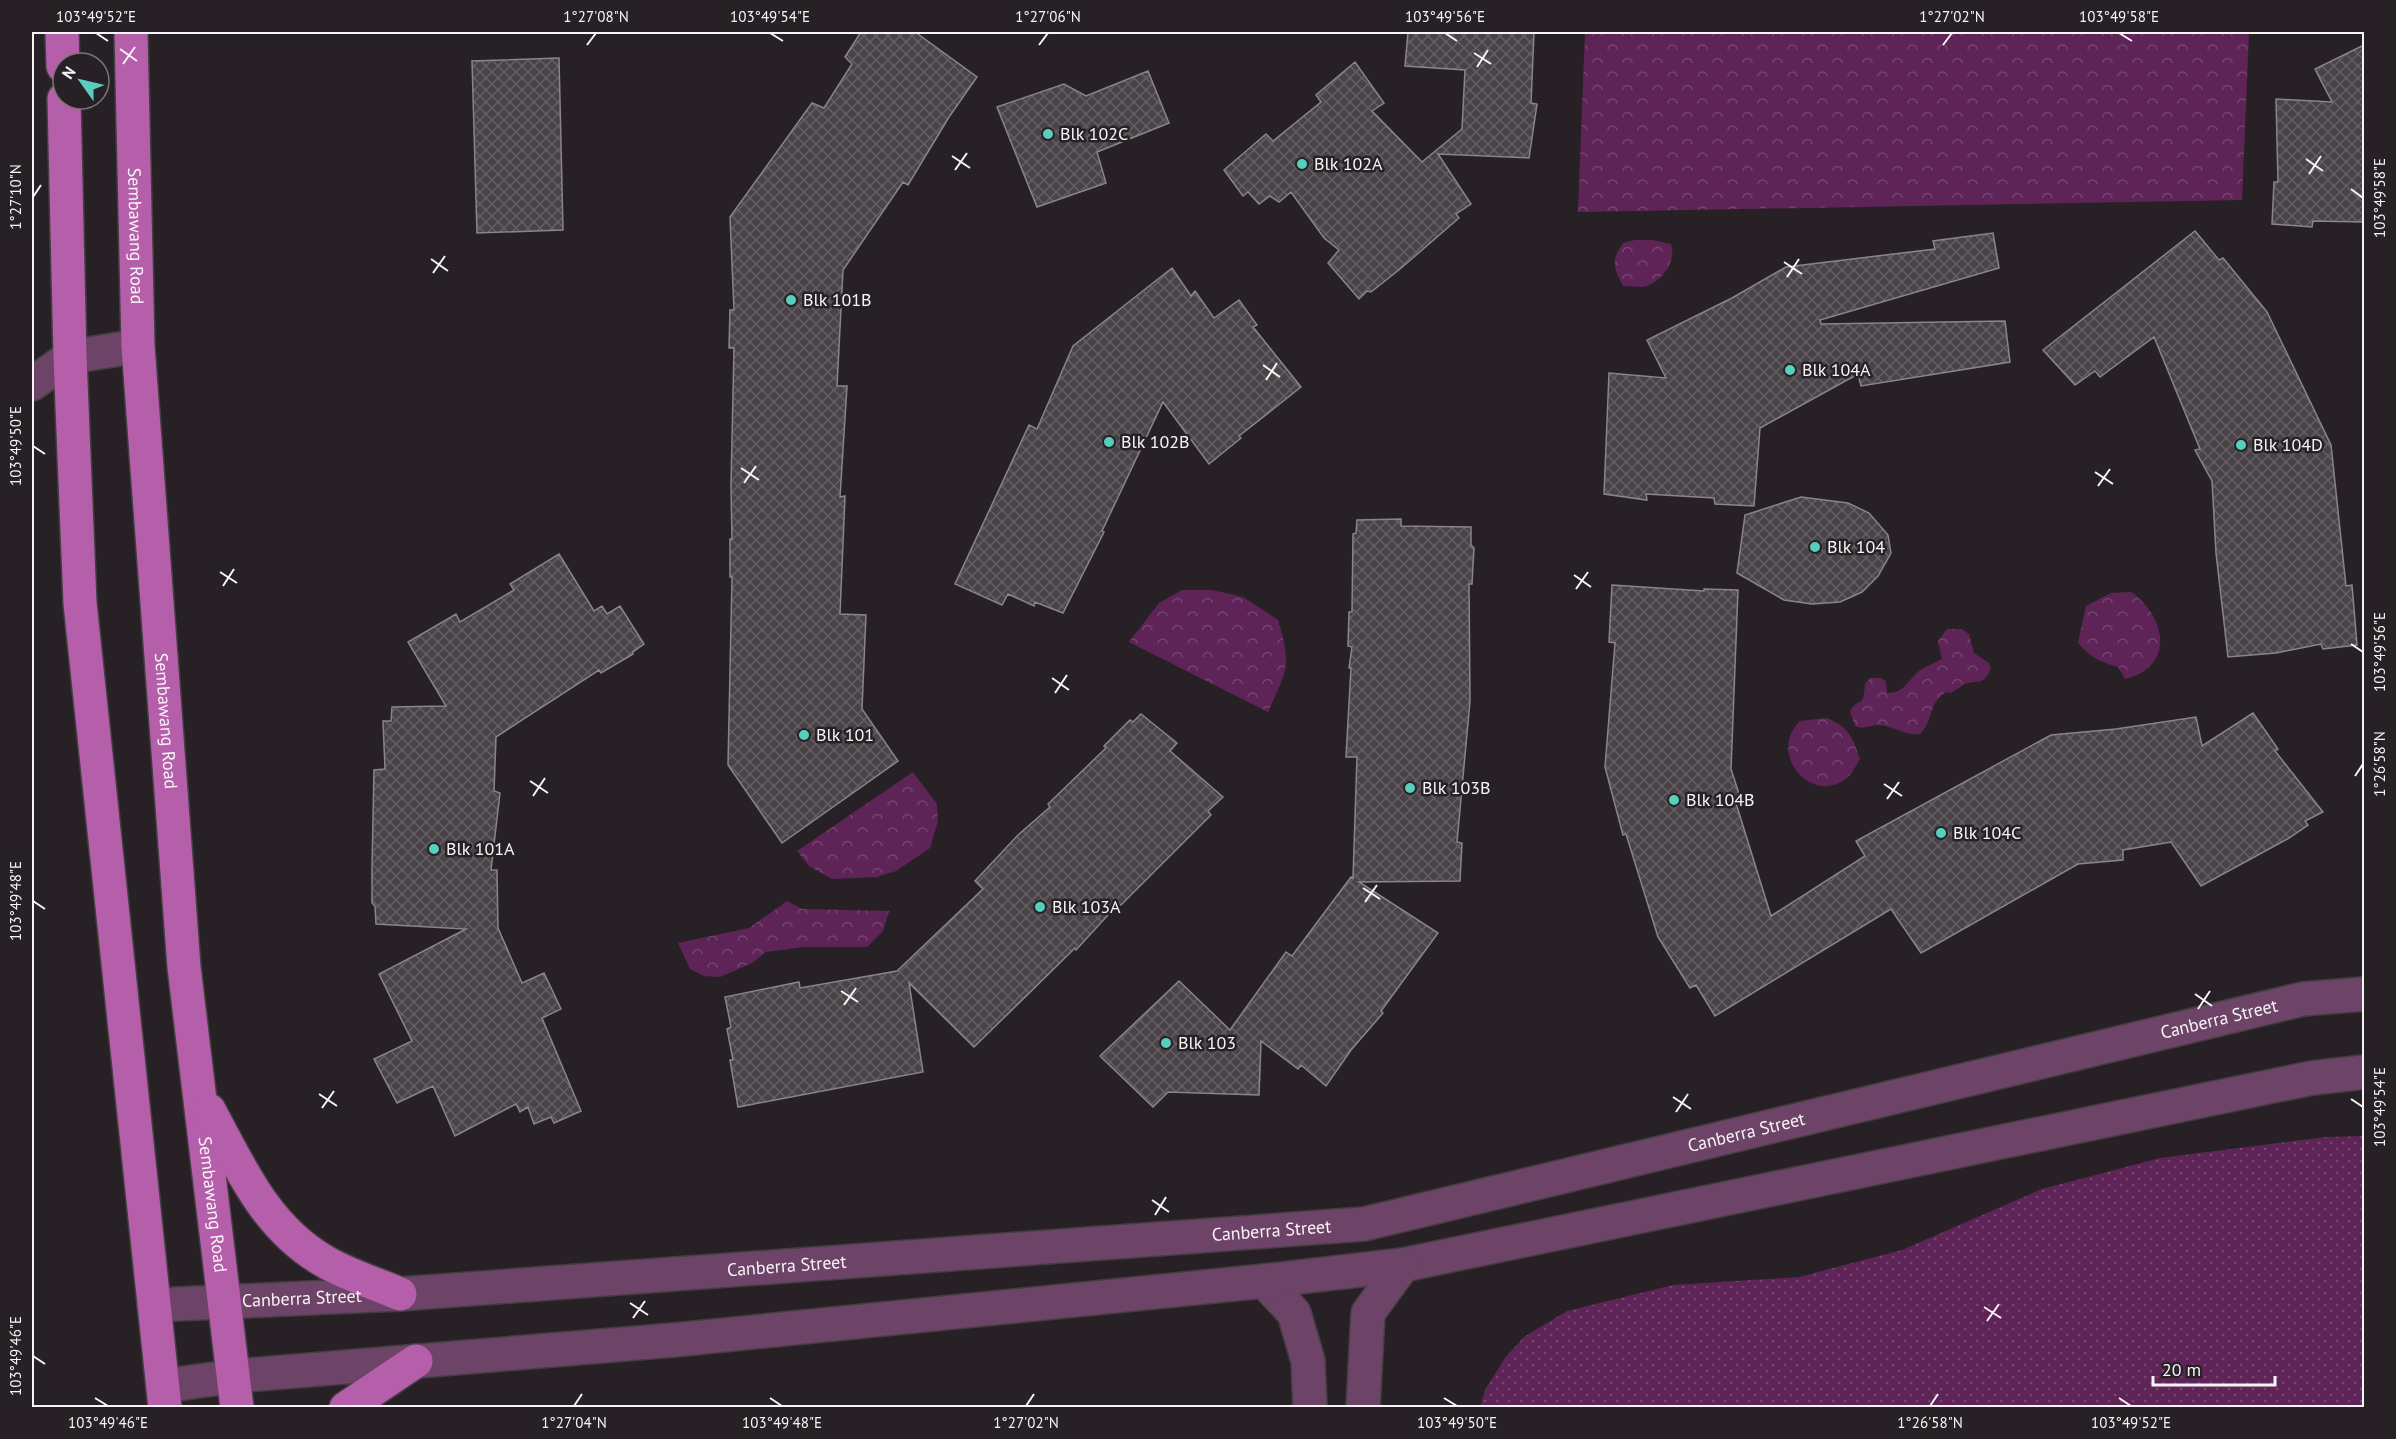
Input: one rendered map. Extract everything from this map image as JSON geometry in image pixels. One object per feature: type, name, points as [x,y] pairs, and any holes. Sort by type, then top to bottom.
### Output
[{"type":"main road","points":[[62,32],[63,51]]},
{"type":"main road","name":"Sembawang Road","points":[[131,32],[138,346],[184,968],[237,1407]]},
{"type":"main road","points":[[64,111],[70,357],[80,603],[164,1397]]},
{"type":"main road","points":[[200,1092],[257,1198],[282,1230],[324,1261],[400,1294]]},
{"type":"main road","points":[[346,1407],[416,1361]]},
{"type":"street","points":[[32,384],[70,357],[138,346]]},
{"type":"street","name":"Canberra Street","points":[[154,1305],[400,1294],[1364,1224],[2292,1001],[2364,994]]},
{"type":"street","points":[[164,1397],[235,1376],[675,1340],[1363,1270],[1403,1264],[2312,1078],[2364,1072]]},
{"type":"street","points":[[1363,1270],[1364,1224]]},
{"type":"street","points":[[1363,1407],[1368,1313],[1403,1264]]},
{"type":"street","points":[[1264,1281],[1294,1313],[1308,1361],[1310,1407]]},
{"type":"green space","points":[[1585,32],[2249,32],[2242,200],[1578,212]]},
{"type":"green space","points":[[1652,240],[1671,244],[1672,258],[1666,271],[1655,282],[1642,287],[1623,286],[1616,269],[1616,255],[1623,243]]},
{"type":"green space","points":[[1182,590],[1212,590],[1243,597],[1278,620],[1286,658],[1280,686],[1268,712],[1129,642],[1159,603]]},
{"type":"green space","points":[[2131,592],[2152,614],[2158,627],[2160,640],[2158,653],[2152,664],[2141,673],[2125,679],[2118,667],[2096,658],[2078,643],[2086,606],[2111,593]]},
{"type":"green space","points":[[1947,629],[1961,629],[1969,634],[1974,653],[1989,663],[1991,669],[1985,678],[1965,684],[1951,693],[1946,692],[1940,697],[1933,707],[1928,723],[1920,734],[1883,725],[1861,728],[1855,726],[1850,711],[1862,700],[1865,684],[1870,678],[1881,678],[1886,681],[1887,693],[1902,689],[1919,671],[1942,659],[1938,641]]},
{"type":"green space","points":[[1827,718],[1845,729],[1860,759],[1850,775],[1837,784],[1823,786],[1810,782],[1799,774],[1791,762],[1788,749],[1791,735],[1800,721]]},
{"type":"green space","points":[[913,772],[937,804],[938,821],[930,848],[896,871],[877,877],[832,879],[809,866],[797,851]]},
{"type":"green space","points":[[787,901],[802,909],[889,911],[883,931],[867,947],[803,947],[766,952],[752,963],[720,977],[704,976],[690,969],[678,943],[749,928]]},
{"type":"green space","points":[[2364,1136],[2364,1407],[1480,1407],[1485,1390],[1505,1358],[1524,1337],[1567,1311],[1673,1285],[1799,1277],[1902,1250],[2042,1189],[2160,1158],[2326,1137]]},
{"type":"building","points":[[861,32],[915,32],[977,77],[949,117],[908,185],[903,182],[843,270],[837,386],[847,386],[840,497],[845,496],[840,614],[866,615],[862,709],[898,761],[782,843],[728,765],[734,348],[729,348],[730,310],[734,310],[730,217],[812,103],[824,108],[852,64],[845,57]]},
{"type":"building","name":"Blk 102A","points":[[1408,32],[1534,32],[1531,103],[1537,104],[1529,158],[1438,154],[1471,204],[1456,214],[1459,218],[1400,269],[1359,299],[1328,263],[1339,250],[1324,238],[1291,192],[1279,202],[1270,196],[1259,204],[1248,192],[1243,196],[1224,170],[1266,134],[1273,141],[1321,102],[1316,95],[1355,62],[1384,103],[1372,111],[1422,162],[1462,129],[1465,70],[1405,66]]},
{"type":"building","points":[[2364,45],[2364,222],[2313,221],[2312,227],[2272,224],[2274,182],[2278,182],[2276,99],[2332,102],[2315,69]]},
{"type":"building","points":[[559,58],[563,230],[477,233],[472,61]]},
{"type":"building","name":"Blk 102C","points":[[1148,71],[1169,123],[1097,152],[1106,183],[1037,207],[997,107],[1064,84],[1086,96]]},
{"type":"building","name":"Blk 104D","points":[[2195,231],[2219,260],[2223,258],[2267,312],[2331,445],[2346,586],[2352,585],[2357,645],[2323,649],[2321,644],[2276,653],[2228,657],[2216,553],[2212,481],[2195,450],[2200,449],[2154,337],[2100,377],[2095,371],[2075,385],[2043,350]]},
{"type":"building","name":"Blk 104A","points":[[1993,233],[1999,268],[1820,320],[1821,324],[2005,321],[2010,362],[1861,386],[1858,374],[1760,428],[1754,506],[1715,504],[1714,498],[1646,494],[1647,500],[1604,494],[1609,373],[1666,378],[1647,340],[1732,298],[1786,267],[1935,249],[1933,241]]},
{"type":"building","name":"Blk 102B","points":[[1172,268],[1191,296],[1195,291],[1214,318],[1239,300],[1257,325],[1253,327],[1301,387],[1239,436],[1241,438],[1209,464],[1163,402],[1102,531],[1104,532],[1063,613],[1035,602],[1034,606],[1008,594],[1002,605],[955,584],[1029,425],[1037,429],[1073,346]]},
{"type":"building","name":"Blk 104","points":[[1801,497],[1848,503],[1869,513],[1888,535],[1891,553],[1878,576],[1862,592],[1840,602],[1812,604],[1784,600],[1737,573],[1745,515]]},
{"type":"building","name":"Blk 103B","points":[[1401,519],[1401,526],[1471,527],[1471,545],[1474,548],[1472,584],[1469,584],[1470,701],[1457,842],[1462,843],[1460,881],[1359,882],[1438,933],[1381,1011],[1383,1013],[1351,1050],[1326,1086],[1301,1065],[1298,1069],[1261,1041],[1259,1095],[1168,1092],[1153,1107],[1100,1056],[1179,981],[1230,1030],[1286,952],[1292,956],[1351,877],[1353,878],[1357,757],[1346,757],[1351,668],[1349,668],[1352,647],[1348,646],[1349,612],[1352,612],[1353,534],[1356,533],[1357,520]]},
{"type":"building","name":"Blk 101A","points":[[559,554],[594,611],[602,606],[607,614],[620,606],[644,644],[633,654],[601,673],[599,670],[496,737],[494,791],[500,793],[491,870],[497,870],[498,928],[522,983],[544,973],[561,1009],[542,1018],[581,1111],[554,1123],[551,1117],[534,1124],[528,1107],[520,1112],[516,1104],[455,1136],[433,1086],[397,1103],[374,1059],[412,1041],[379,974],[466,929],[376,924],[375,906],[372,903],[374,770],[385,769],[383,721],[391,721],[392,707],[446,706],[408,642],[456,614],[460,622],[514,590],[510,584]]},
{"type":"building","points":[[1612,585],[1704,591],[1704,589],[1738,590],[1731,769],[1740,797],[1735,800],[1771,916],[1865,856],[1856,841],[2051,735],[2116,729],[2196,717],[2202,746],[2253,713],[2278,749],[2275,751],[2323,812],[2305,821],[2308,825],[2289,838],[2201,886],[2171,842],[2123,850],[2123,860],[2078,864],[1921,953],[1891,909],[1715,1016],[1696,985],[1690,988],[1658,937],[1626,834],[1623,835],[1605,767],[1615,643],[1609,642]]},
{"type":"building","name":"Blk 103A","points":[[1141,714],[1177,743],[1170,751],[1223,797],[1208,811],[1211,815],[1121,905],[1118,904],[1076,950],[1075,948],[974,1047],[909,983],[923,1072],[738,1107],[727,1029],[731,1027],[725,997],[799,982],[800,988],[897,971],[983,889],[975,881],[1018,835],[1050,807],[1048,804],[1106,748],[1104,746],[1130,720],[1133,722]]},
{"type":"place","name":"Blk 102C","points":[[1048,134]]},
{"type":"place","name":"Blk 102A","points":[[1302,164]]},
{"type":"place","name":"Blk 101B","points":[[791,300]]},
{"type":"place","name":"Blk 104A","points":[[1790,370]]},
{"type":"place","name":"Blk 102B","points":[[1109,442]]},
{"type":"place","name":"Blk 104D","points":[[2241,445]]},
{"type":"place","name":"Blk 104","points":[[1815,547]]},
{"type":"place","name":"Blk 101","points":[[804,735]]},
{"type":"place","name":"Blk 103B","points":[[1410,788]]},
{"type":"place","name":"Blk 104B","points":[[1674,800]]},
{"type":"place","name":"Blk 104C","points":[[1941,833]]},
{"type":"place","name":"Blk 101A","points":[[434,849]]},
{"type":"place","name":"Blk 103A","points":[[1040,907]]},
{"type":"place","name":"Blk 103","points":[[1166,1043]]}]
